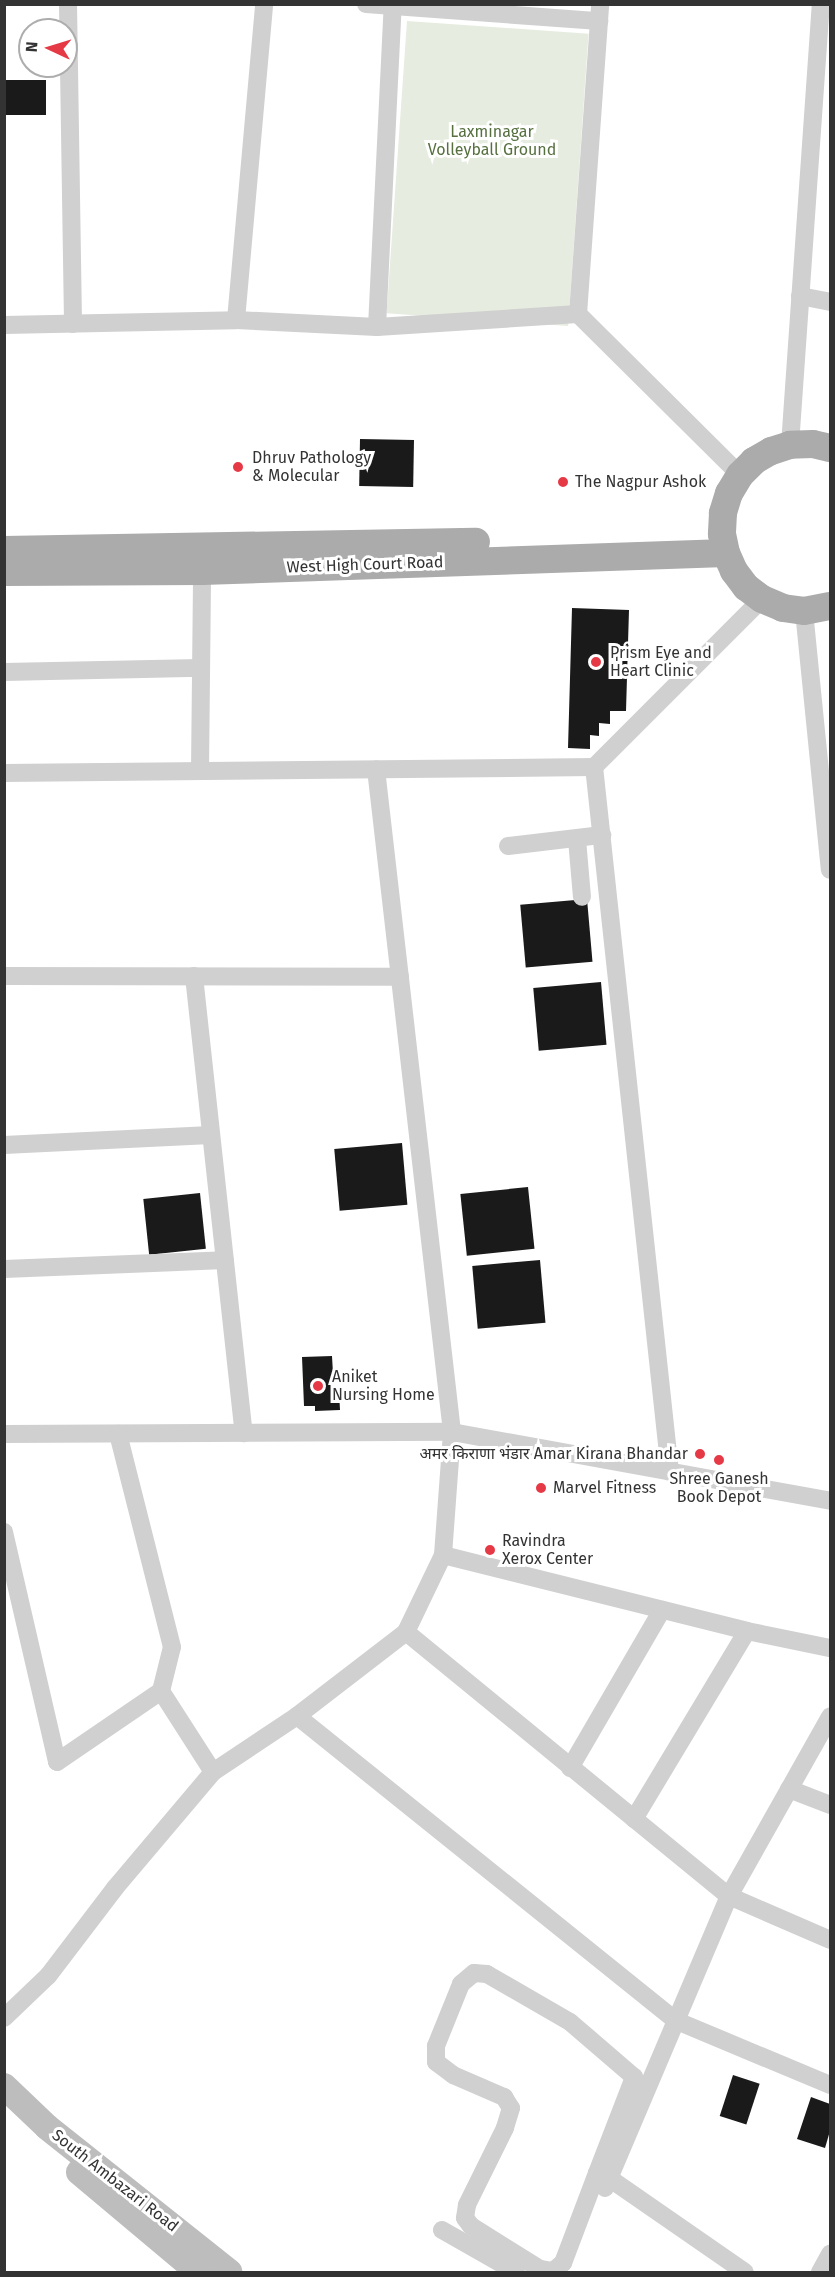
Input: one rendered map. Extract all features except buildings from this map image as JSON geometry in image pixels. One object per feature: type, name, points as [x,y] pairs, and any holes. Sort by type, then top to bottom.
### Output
[{"type":"main road","points":[[817,608],[783,608],[762,599],[740,579],[724,544],[723,513],[729,493],[740,475],[754,461],[771,451],[790,445],[813,444],[831,448]]},
{"type":"main road","points":[[4,550],[633,540],[724,544]]},
{"type":"main road","name":"West High Court Road","points":[[4,572],[202,571],[724,544]]},
{"type":"main road","name":"South Ambazari Road","points":[[4,2086],[47,2127],[229,2272]]},
{"type":"main road","name":"South Ambazari Road","points":[[4,2107],[198,2272]]},
{"type":"street","points":[[68,4],[73,324]]},
{"type":"street","points":[[236,320],[264,4]]},
{"type":"street","points":[[366,4],[599,13],[578,314]]},
{"type":"street","points":[[790,445],[821,4]]},
{"type":"street","points":[[377,327],[393,6]]},
{"type":"street","points":[[800,296],[831,302]]},
{"type":"street","points":[[4,325],[236,320],[377,327],[578,314],[740,475]]},
{"type":"street","points":[[200,771],[202,571]]},
{"type":"street","points":[[4,773],[594,767],[762,599]]},
{"type":"street","points":[[817,608],[831,870]]},
{"type":"street","points":[[4,672],[201,668]]},
{"type":"street","points":[[594,767],[670,1472]]},
{"type":"street","points":[[4,2018],[48,1976],[115,1888],[213,1772],[297,1716],[406,1632],[443,1555],[452,1432],[376,769]]},
{"type":"street","points":[[508,846],[602,835]]},
{"type":"street","points":[[577,839],[582,897]]},
{"type":"street","points":[[4,976],[400,977]]},
{"type":"street","points":[[194,976],[244,1433]]},
{"type":"street","points":[[4,1145],[211,1136]]},
{"type":"street","points":[[4,1269],[225,1260]]},
{"type":"street","points":[[4,1434],[452,1432],[831,1501]]},
{"type":"street","points":[[4,1532],[57,1762],[161,1691],[172,1647],[118,1434]]},
{"type":"street","points":[[443,1555],[747,1631],[831,1648]]},
{"type":"street","points":[[570,1768],[662,1610]]},
{"type":"street","points":[[634,1819],[747,1631]]},
{"type":"street","points":[[406,1632],[729,1896],[831,1940]]},
{"type":"street","points":[[161,1691],[213,1772]]},
{"type":"street","points":[[297,1716],[677,2021],[831,2085]]},
{"type":"street","points":[[637,2093],[634,2077],[570,2022],[487,1974],[474,1973],[461,1984],[436,2046],[436,2062],[453,2075],[504,2097],[511,2108],[505,2128],[466,2205],[465,2218],[471,2226],[540,2269],[553,2271],[563,2264],[637,2093],[677,2021],[729,1896],[831,1718]]},
{"type":"street","points":[[789,1790],[831,1805]]},
{"type":"street","points":[[571,2272],[603,2176]]},
{"type":"street","points":[[603,2176],[745,2272]]},
{"type":"street","points":[[442,2230],[516,2272]]},
{"type":"street","points":[[820,2272],[831,2254]]},
{"type":"green space","name":"Laxminagar Volleyball Ground","points":[[407,21],[589,34],[568,326],[387,313]]},
{"type":"place","name":"Dhruv Pathology & Molecular","points":[[238,467]]},
{"type":"place","name":"The Nagpur Ashok","points":[[563,482]]},
{"type":"place","name":"Prism Eye and Heart Clinic","points":[[596,662]]},
{"type":"place","name":"Aniket Nursing Home","points":[[318,1386]]},
{"type":"place","name":"अमर किराणा भंडार Amar Kirana Bhandar","points":[[700,1454]]},
{"type":"place","name":"Shree Ganesh Book Depot","points":[[719,1460]]},
{"type":"place","name":"Marvel Fitness","points":[[541,1488]]},
{"type":"place","name":"Ravindra Xerox Center","points":[[490,1550]]}]
